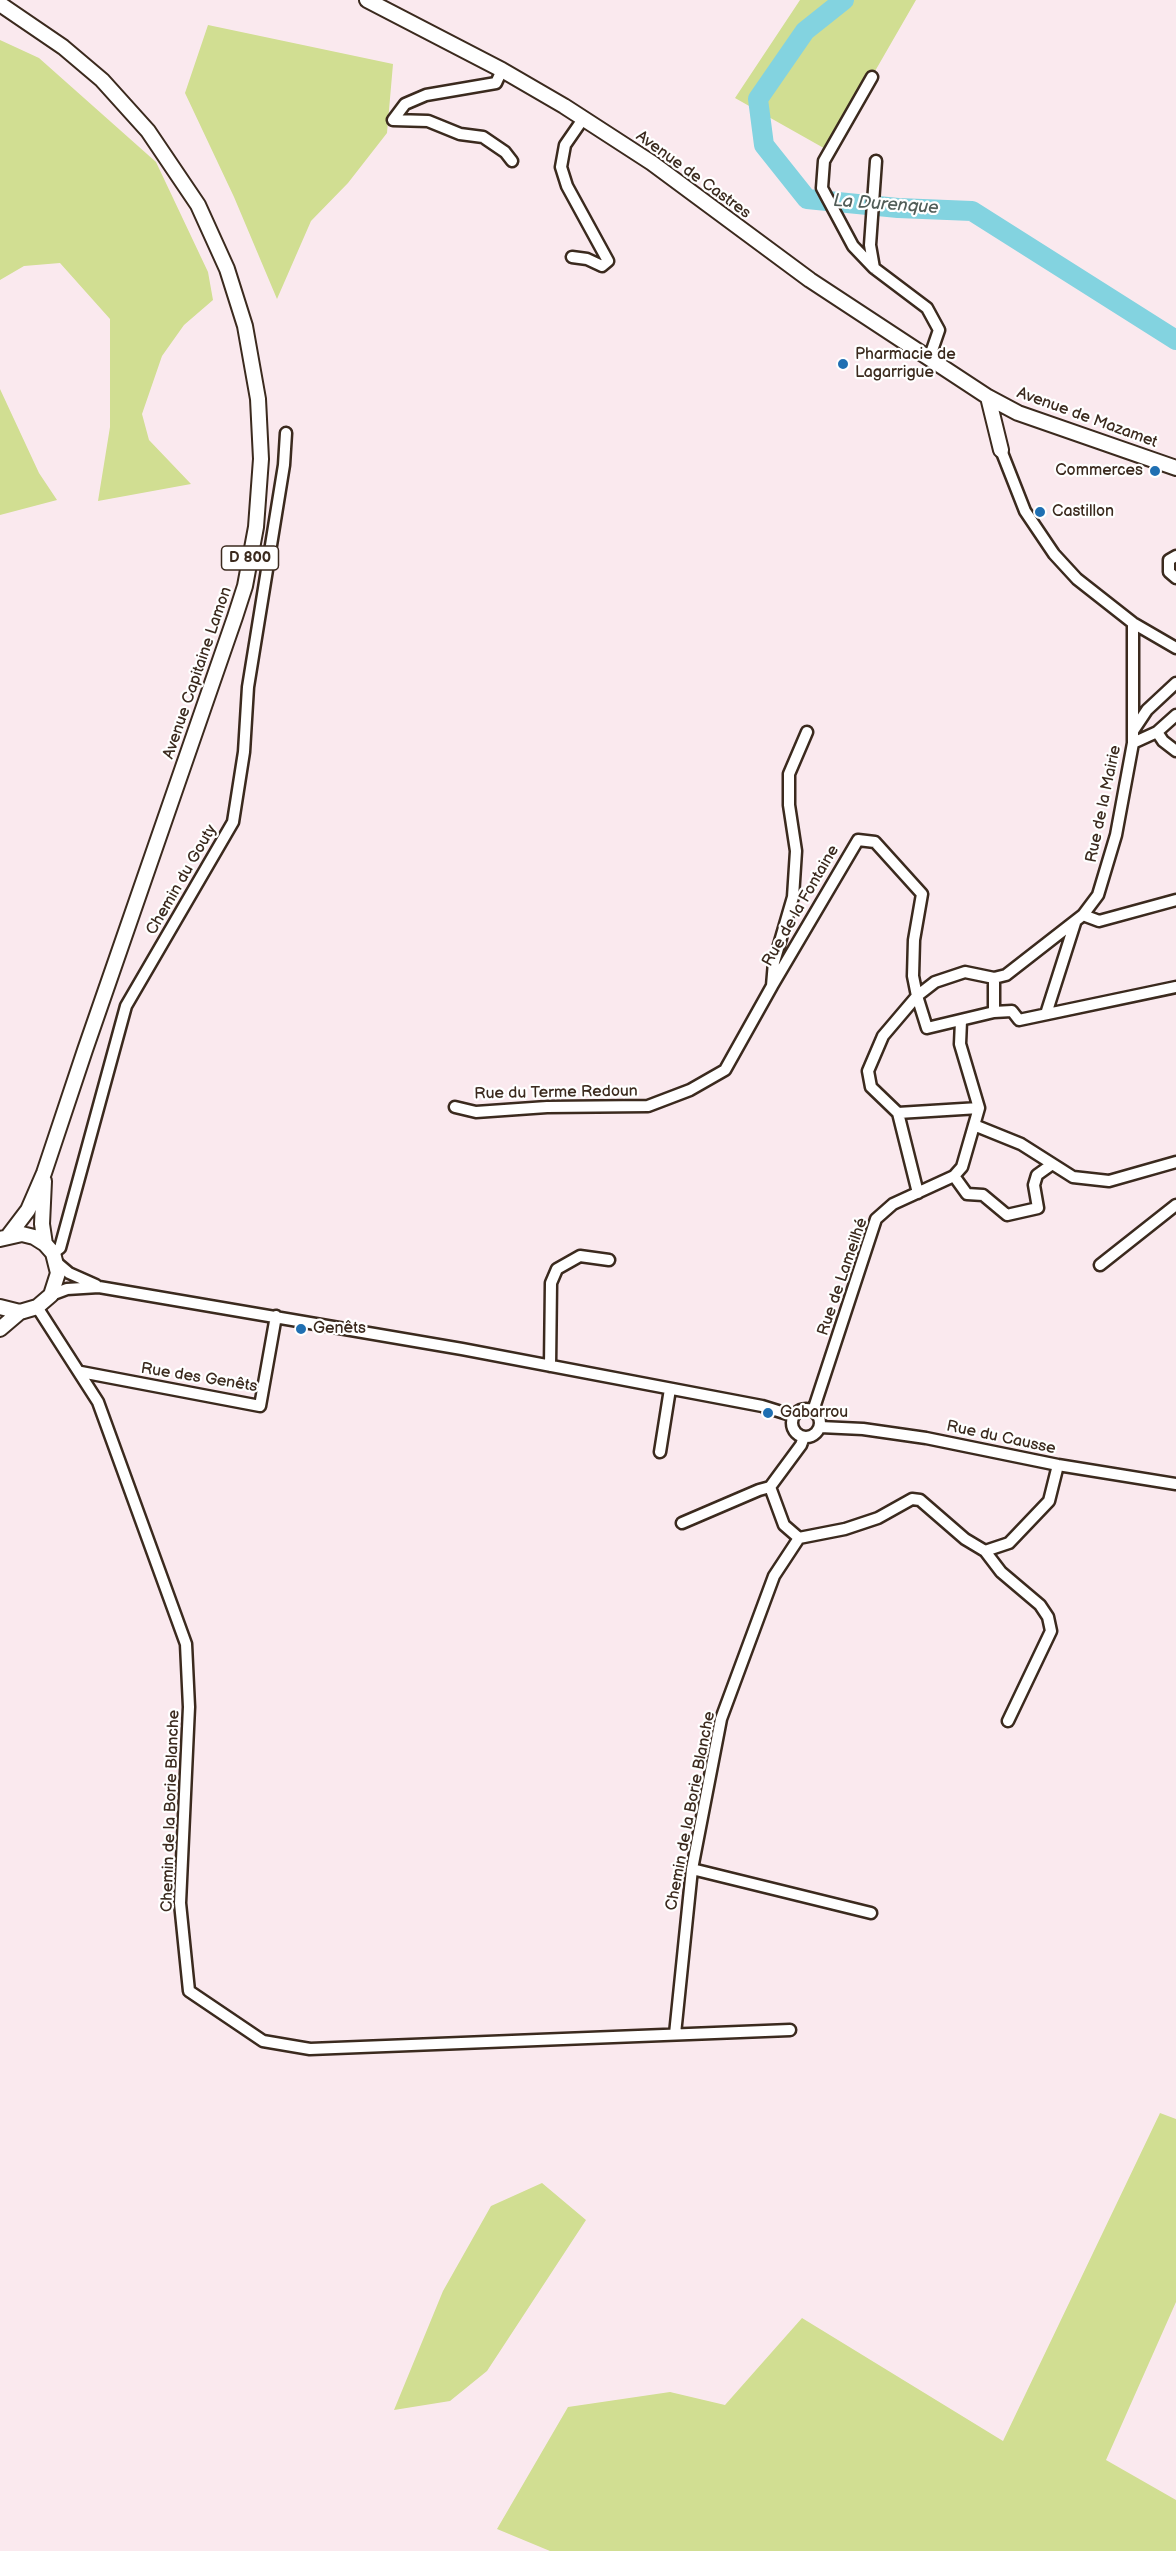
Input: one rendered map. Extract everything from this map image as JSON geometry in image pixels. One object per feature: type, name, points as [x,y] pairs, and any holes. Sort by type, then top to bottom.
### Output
[{"type":"main road","name":"Avenue de Castres","points":[[367,0],[502,70],[583,118],[652,163],[810,280],[987,398]]},
{"type":"main road","name":"Avenue Capitaine Lamon","points":[[0,4],[63,47],[118,97],[162,149],[198,205],[227,269],[245,326],[253,362],[261,437],[260,490],[256,527],[238,607],[45,1173],[28,1210],[5,1237]]},
{"type":"main road","points":[[987,398],[1001,450]]},
{"type":"main road","name":"Avenue de Mazamet","points":[[987,398],[1018,413],[1176,468]]},
{"type":"main road","name":"Avenue Capitaine Lamon","points":[[45,1173],[42,1224],[51,1253],[56,1285],[51,1295]]},
{"type":"main road","points":[[5,1237],[22,1234],[34,1237],[51,1253]]},
{"type":"main road","points":[[0,1329],[20,1312],[37,1307],[51,1295]]},
{"type":"main road","points":[[0,1307],[20,1312]]},
{"type":"street","points":[[502,70],[496,82],[426,95],[405,104],[393,120],[428,121],[459,134],[483,137],[505,152],[512,161]]},
{"type":"street","points":[[872,77],[824,161],[822,188],[853,246],[874,268],[927,308],[939,330],[928,359]]},
{"type":"street","points":[[572,257],[587,259],[602,266],[608,261],[579,211],[561,167],[565,145],[583,118]]},
{"type":"street","points":[[874,268],[870,245],[876,161]]},
{"type":"street","name":"Chemin du Gouty","points":[[51,1253],[60,1248],[126,1006],[233,822],[244,752],[248,687],[284,465],[286,433]]},
{"type":"street","points":[[1001,450],[1025,511],[1054,554],[1077,579],[1133,623],[1176,648]]},
{"type":"street","points":[[1176,556],[1169,560],[1169,572],[1176,578]]},
{"type":"street","name":"Rue de la Mairie","points":[[1046,1014],[1079,918],[1098,895],[1116,836],[1133,743],[1133,623]]},
{"type":"street","name":"Rue de la Mairie","points":[[1133,731],[1148,710],[1174,687]]},
{"type":"street","points":[[1133,743],[1157,732],[1176,715]]},
{"type":"street","name":"Rue du Terme Redoun","points":[[455,1107],[476,1112],[547,1107],[648,1106],[690,1090],[725,1070],[772,986],[774,962],[793,897],[796,851],[789,805],[789,774],[807,732]]},
{"type":"street","points":[[1157,732],[1163,741],[1176,751]]},
{"type":"street","name":"Rue de la Fontaine","points":[[772,986],[858,840],[875,842],[922,894],[914,940],[913,976],[917,996]]},
{"type":"street","points":[[918,1193],[898,1113],[871,1087],[868,1071],[883,1036],[917,996],[935,982],[965,972],[994,978],[1006,975],[1079,918],[1099,921],[1176,900]]},
{"type":"street","points":[[994,978],[994,1011]]},
{"type":"street","points":[[917,996],[927,1028],[994,1011],[1012,1011],[1018,1020],[1176,987]]},
{"type":"street","points":[[961,1021],[960,1044],[979,1108],[962,1167],[954,1176],[967,1194],[983,1195],[1007,1215],[1038,1208],[1034,1185],[1037,1175],[1051,1165]]},
{"type":"street","points":[[898,1113],[979,1108]]},
{"type":"street","points":[[974,1125],[1021,1144],[1073,1177],[1109,1181],[1176,1162]]},
{"type":"street","name":"Rue de Lameilhé","points":[[813,1411],[876,1219],[893,1204],[954,1176]]},
{"type":"street","points":[[1100,1265],[1176,1205]]},
{"type":"street","points":[[51,1253],[69,1273],[99,1287]]},
{"type":"street","points":[[549,1366],[551,1283],[557,1269],[580,1256],[609,1260]]},
{"type":"street","points":[[51,1295],[67,1289],[99,1287],[276,1316],[549,1366],[762,1406],[794,1416]]},
{"type":"street","name":"Chemin de la Borie Blanche","points":[[37,1307],[81,1372],[98,1402],[186,1644],[189,1707],[180,1903],[189,1991],[263,2041],[310,2049],[790,2030]]},
{"type":"street","name":"Rue des Genêts","points":[[81,1372],[260,1406],[276,1316]]},
{"type":"street","points":[[660,1452],[670,1389]]},
{"type":"street","points":[[800,1410],[813,1411],[819,1418],[820,1427],[816,1434],[804,1437],[793,1429],[794,1416],[800,1410]]},
{"type":"street","name":"Rue du Causse","points":[[820,1427],[863,1429],[926,1438],[1058,1465],[1176,1484]]},
{"type":"street","points":[[682,1523],[770,1487],[801,1445],[804,1437]]},
{"type":"street","points":[[985,1551],[1008,1543],[1049,1501],[1058,1465]]},
{"type":"street","points":[[770,1487],[784,1525],[799,1538],[845,1530],[878,1518],[912,1499],[920,1500],[965,1539],[985,1551],[1002,1572],[1040,1605],[1048,1617],[1051,1631],[1008,1721]]},
{"type":"street","name":"Chemin de la Borie Blanche","points":[[675,2034],[692,1869],[721,1719],[774,1576],[799,1538]]},
{"type":"street","points":[[692,1869],[871,1913]]},
{"type":"green space","points":[[800,0],[916,0],[829,151],[735,98]]},
{"type":"green space","points":[[208,25],[393,64],[387,133],[348,183],[311,221],[277,299],[234,197],[185,93]]},
{"type":"green space","points":[[0,40],[39,58],[156,162],[208,272],[213,300],[184,325],[162,356],[142,414],[149,440],[191,484],[98,501],[110,427],[110,319],[60,263],[24,266],[0,280]]},
{"type":"green space","points":[[0,389],[39,473],[57,500],[0,515]]},
{"type":"green space","points":[[1160,2113],[1176,2119],[1176,2302],[1106,2460],[1176,2500],[1176,2551],[550,2551],[497,2529],[568,2407],[670,2392],[725,2405],[802,2318],[1003,2441]]},
{"type":"green space","points":[[542,2183],[586,2220],[487,2371],[450,2401],[394,2410],[443,2291],[491,2206]]},
{"type":"waterway","name":"La Durenque","points":[[844,0],[805,31],[758,99],[764,145],[807,199],[898,208],[972,211],[1176,340]]},
{"type":"place","name":"Pharmacie de Lagarrigue","points":[[843,364]]},
{"type":"place","name":"Commerces","points":[[1155,471]]},
{"type":"place","name":"Castillon","points":[[1040,512]]},
{"type":"place","name":"Genêts","points":[[301,1329]]},
{"type":"place","name":"Gabarrou","points":[[768,1413]]}]
